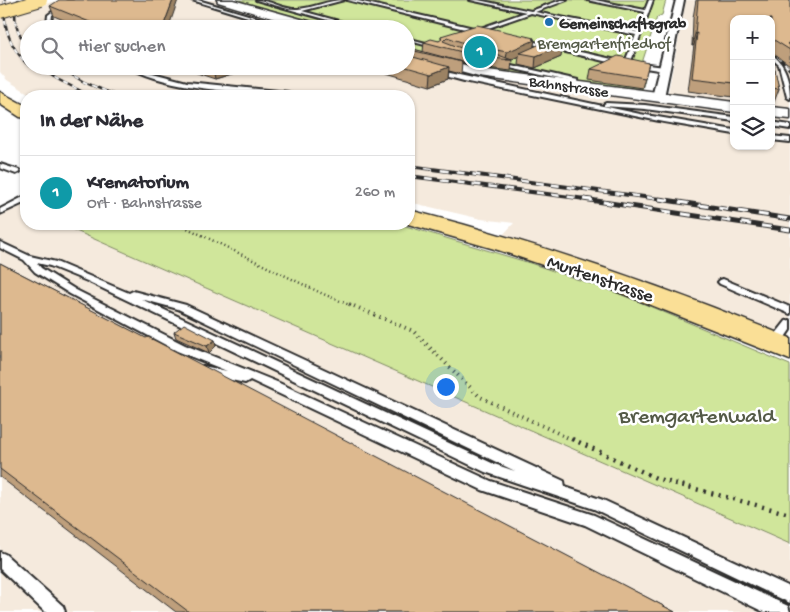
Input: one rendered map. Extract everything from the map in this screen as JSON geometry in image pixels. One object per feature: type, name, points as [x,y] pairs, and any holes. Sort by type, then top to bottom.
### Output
[{"type":"main road","points":[[0,7],[24,0]]},
{"type":"main road","points":[[0,12],[41,0]]},
{"type":"main road","points":[[0,97],[20,110]]},
{"type":"main road","name":"Murtenstrasse","points":[[415,219],[480,237],[591,273],[785,339]]},
{"type":"street","points":[[220,0],[290,20]]},
{"type":"street","points":[[658,97],[680,0]]},
{"type":"street","name":"Bahnstrasse","points":[[415,56],[428,61],[479,73],[730,106]]},
{"type":"street","points":[[775,112],[790,114]]},
{"type":"lane","points":[[194,0],[262,20]]},
{"type":"lane","points":[[204,3],[220,0]]},
{"type":"lane","points":[[258,0],[332,20]]},
{"type":"lane","points":[[298,11],[342,0]]},
{"type":"lane","points":[[349,0],[486,32]]},
{"type":"lane","points":[[472,0],[638,34]]},
{"type":"lane","points":[[469,34],[565,0]]},
{"type":"lane","points":[[589,0],[647,11]]},
{"type":"lane","points":[[626,64],[651,0]]},
{"type":"lane","points":[[49,20],[50,14],[69,2]]},
{"type":"lane","points":[[512,38],[626,64],[664,69]]},
{"type":"lane","points":[[428,61],[440,46]]},
{"type":"lane","points":[[543,50],[549,47]]},
{"type":"lane","points":[[415,48],[428,61],[478,84],[556,98],[635,116],[730,131]]},
{"type":"lane","points":[[775,59],[781,65],[790,97]]},
{"type":"lane","points":[[505,66],[513,62]]},
{"type":"lane","points":[[497,63],[576,81],[576,86]]},
{"type":"lane","points":[[150,75],[180,81],[255,90]]},
{"type":"lane","points":[[586,105],[645,107],[730,118]]},
{"type":"lane","points":[[775,125],[790,127]]},
{"type":"lane","points":[[775,138],[790,140]]},
{"type":"lane","points":[[0,166],[16,172]]},
{"type":"lane","points":[[0,212],[20,202]]},
{"type":"lane","points":[[0,245],[27,258],[53,264],[109,288],[490,468],[598,504],[790,595]]},
{"type":"lane","points":[[27,258],[71,300],[109,324]]},
{"type":"lane","points":[[38,270],[73,292],[181,348],[273,385],[487,486],[589,520],[782,612]]},
{"type":"lane","points":[[723,282],[790,311]]},
{"type":"lane","points":[[190,367],[273,385]]},
{"type":"lane","points":[[0,559],[57,612]]},
{"type":"path","points":[[191,230],[321,294],[412,331],[480,397],[658,479],[790,514]]},
{"type":"shaded area","points":[[0,0],[42,0],[42,5],[60,0],[222,0],[291,20],[20,20],[20,75],[415,75],[415,66],[463,69],[730,106],[730,150],[775,150],[775,112],[790,114],[790,346],[500,238],[514,223],[481,219],[415,203],[415,90],[23,90],[7,80],[0,72]]},
{"type":"shaded area","points":[[686,0],[790,0],[790,111],[775,109],[775,15],[730,15],[730,102],[668,93]]},
{"type":"shaded area","points":[[20,202],[20,230],[74,230],[790,544],[790,612],[0,612],[0,212]]},
{"type":"green space","name":"Bremgartenfriedhof","points":[[237,0],[666,0],[662,15],[657,17],[640,69],[646,74],[642,90],[495,71],[415,49],[415,20],[309,20]]},
{"type":"green space","name":"Bremgartenwald","points":[[415,229],[530,263],[623,295],[790,365],[790,544],[74,230]]},
{"type":"building","points":[[59,0],[173,0],[166,20],[85,20],[50,6]]},
{"type":"building","points":[[698,0],[790,0],[790,41],[787,44],[790,45],[790,50],[775,41],[775,15],[730,15],[730,83],[692,78],[697,33],[695,34]]},
{"type":"building","points":[[477,25],[534,38],[532,39],[535,40],[507,52],[470,45],[447,37],[443,41],[466,50],[493,53],[512,60],[481,57],[424,42],[431,39],[439,41],[442,39],[441,36]]},
{"type":"building","points":[[547,41],[563,45],[536,56],[520,53]]},
{"type":"building","points":[[415,49],[462,62],[415,51]]},
{"type":"building","points":[[618,56],[649,63],[645,78],[591,69]]},
{"type":"building","points":[[415,58],[449,67],[431,74],[415,69]]},
{"type":"building","points":[[775,70],[779,89],[775,88]]},
{"type":"building","points":[[0,263],[146,338],[148,337],[675,612],[189,612],[0,469]]},
{"type":"building","points":[[184,324],[215,340],[207,346],[174,332]]},
{"type":"railway","points":[[5,0],[6,28],[12,44],[20,56]]},
{"type":"railway","points":[[18,0],[15,19],[20,36]]},
{"type":"railway","points":[[775,53],[790,70]]},
{"type":"railway","points":[[51,75],[79,90]]},
{"type":"railway","points":[[72,75],[103,90]]},
{"type":"railway","points":[[415,167],[667,200]]},
{"type":"railway","points":[[415,177],[593,200]]},
{"type":"railway","points":[[583,199],[790,230]]},
{"type":"railway","points":[[659,199],[790,219]]},
{"type":"place","name":"Gemeinschaftsgrab","points":[[549,22]]},
{"type":"place","name":"Krematorium","points":[[480,52]]}]
